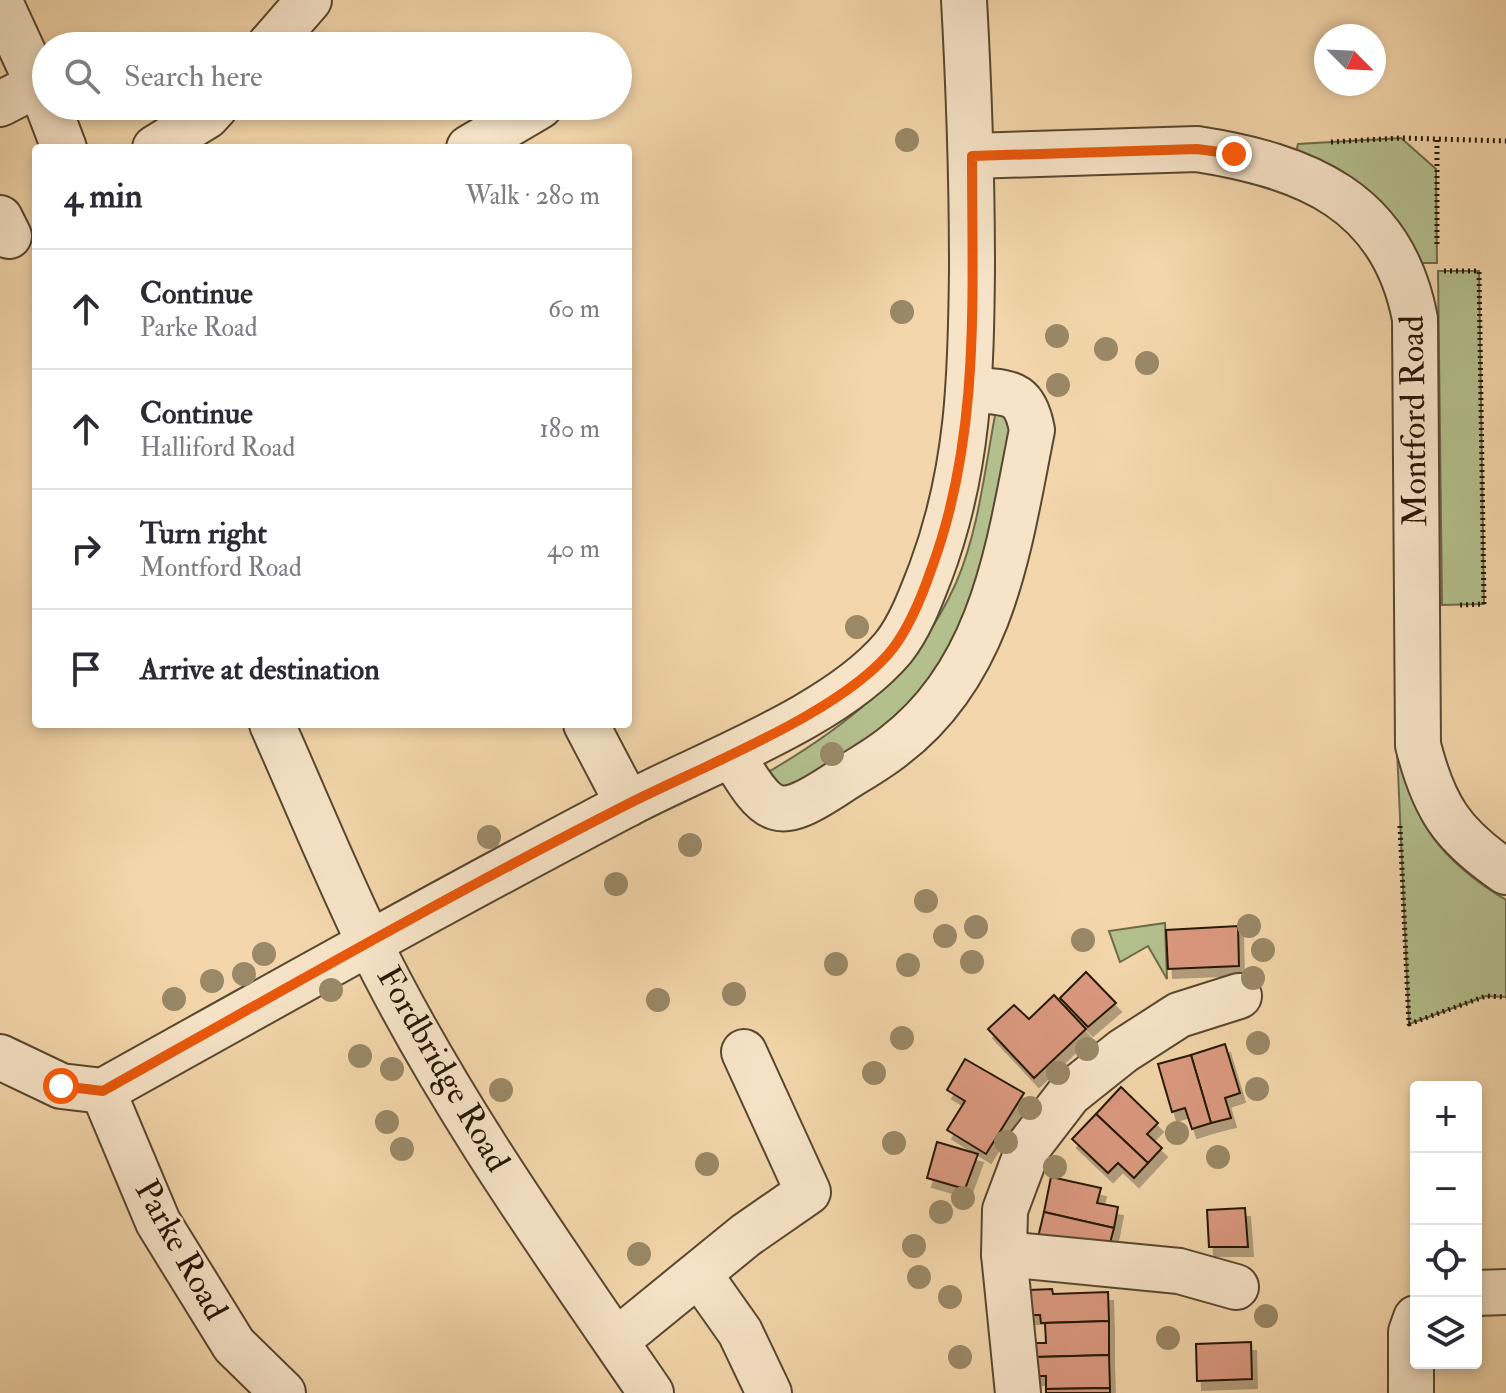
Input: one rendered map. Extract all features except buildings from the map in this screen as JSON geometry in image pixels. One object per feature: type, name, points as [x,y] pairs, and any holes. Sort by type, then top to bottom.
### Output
[{"type":"street","points":[[281,32],[309,0]]},
{"type":"street","points":[[0,1057],[61,1086],[103,1091],[369,942],[628,804],[732,755],[844,691],[893,648],[920,601],[943,540],[958,476],[971,389],[972,156],[964,0]]},
{"type":"street","points":[[0,2],[32,71]]},
{"type":"street","points":[[0,104],[32,99]]},
{"type":"street","points":[[53,120],[62,144]]},
{"type":"street","points":[[162,144],[200,120]]},
{"type":"street","points":[[476,144],[516,120]]},
{"type":"street","name":"Montford Road","points":[[972,156],[1197,149],[1234,154],[1306,177],[1338,195],[1367,218],[1391,249],[1408,280],[1415,319],[1418,745],[1439,807],[1455,831],[1506,872]]},
{"type":"street","points":[[732,755],[759,799],[776,809],[800,808],[896,745],[936,705],[971,657],[994,604],[1032,430],[1027,408],[1015,394],[971,389]]},
{"type":"street","name":"Fordbridge Road","points":[[274,728],[369,942],[454,1095],[545,1239],[651,1393]]},
{"type":"street","points":[[588,728],[628,804]]},
{"type":"street","points":[[1018,1393],[1004,1254],[1005,1210],[1029,1146],[1069,1094],[1123,1051],[1179,1015],[1239,996]]},
{"type":"street","points":[[616,1341],[808,1192],[744,1052]]},
{"type":"street","name":"Parke Road","points":[[103,1091],[158,1222],[234,1345],[283,1393]]},
{"type":"street","points":[[1004,1254],[1179,1271],[1236,1285]]},
{"type":"street","points":[[699,1274],[740,1332],[769,1393]]},
{"type":"street","points":[[1482,1293],[1506,1292]]},
{"type":"street","points":[[1411,1369],[1411,1393]]},
{"type":"path","points":[[1438,271],[1479,271],[1484,604],[1456,605]]},
{"type":"path","points":[[1400,810],[1409,1024],[1486,996],[1506,997]]},
{"type":"green space","points":[[1401,138],[1436,169],[1437,263],[1398,263],[1292,172],[1298,144]]},
{"type":"green space","points":[[1438,271],[1479,271],[1484,604],[1442,605]]},
{"type":"green space","points":[[1027,408],[971,657],[800,808],[749,783],[842,723],[895,675],[918,647],[939,617],[964,563],[996,410]]},
{"type":"green space","points":[[1397,749],[1412,799],[1433,838],[1464,870],[1506,900],[1506,997],[1486,996],[1409,1024]]},
{"type":"green space","points":[[1165,923],[1167,979],[1148,946],[1120,962],[1109,931]]},
{"type":"route","points":[[61,1086],[103,1091],[369,942],[628,804],[732,755],[844,691],[893,648],[920,601],[943,540],[958,476],[971,389],[972,156],[1197,149],[1234,154]]}]
